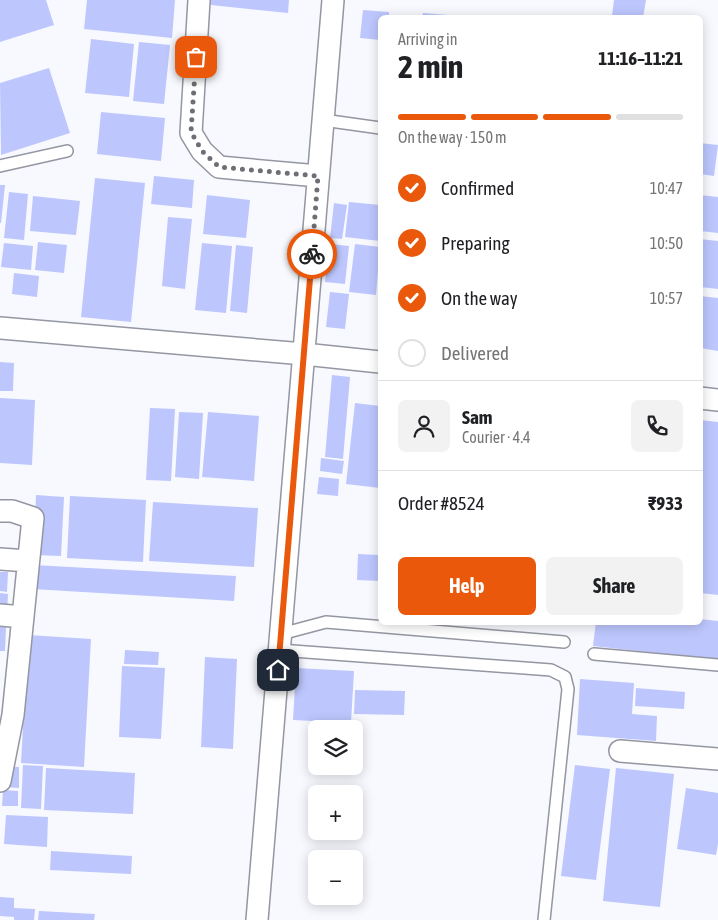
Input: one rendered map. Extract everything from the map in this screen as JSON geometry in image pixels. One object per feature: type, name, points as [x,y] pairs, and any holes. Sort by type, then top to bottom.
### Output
[{"type":"street","points":[[199,0],[191,132],[202,151],[219,167],[318,176]]},
{"type":"street","points":[[257,920],[332,0]]},
{"type":"street","points":[[0,328],[378,362]]},
{"type":"street","points":[[703,398],[718,400]]},
{"type":"street","points":[[0,511],[12,511],[33,518],[23,617],[10,653],[0,781]]},
{"type":"street","points":[[0,559],[28,561]]},
{"type":"street","points":[[0,615],[23,617]]},
{"type":"street","points":[[620,751],[718,759]]},
{"type":"lane","points":[[323,120],[378,128]]},
{"type":"lane","points":[[0,166],[67,150]]},
{"type":"lane","points":[[280,642],[326,622],[564,642]]},
{"type":"lane","points":[[280,642],[551,670],[565,677],[568,689],[544,920]]},
{"type":"lane","points":[[594,654],[718,665]]},
{"type":"building","points":[[0,0],[46,0],[54,25],[0,42]]},
{"type":"building","points":[[87,0],[175,0],[172,38],[84,29]]},
{"type":"building","points":[[211,0],[289,0],[288,13],[211,5]]},
{"type":"building","points":[[614,0],[646,0],[644,15],[612,15]]},
{"type":"building","points":[[363,10],[389,12],[389,15],[378,15],[378,40],[360,38]]},
{"type":"building","points":[[423,13],[448,15],[423,15]]},
{"type":"building","points":[[91,39],[134,44],[129,97],[85,93]]},
{"type":"building","points":[[139,42],[170,45],[164,104],[133,101]]},
{"type":"building","points":[[49,68],[70,133],[1,155],[0,83]]},
{"type":"building","points":[[101,112],[165,118],[161,161],[97,154]]},
{"type":"building","points":[[703,143],[718,145],[714,176],[703,174]]},
{"type":"building","points":[[154,176],[194,180],[192,208],[151,204]]},
{"type":"building","points":[[95,178],[145,183],[131,322],[81,317]]},
{"type":"building","points":[[0,185],[5,185],[1,223],[0,223]]},
{"type":"building","points":[[9,192],[28,194],[24,240],[4,238]]},
{"type":"building","points":[[207,195],[250,200],[246,238],[203,234]]},
{"type":"building","points":[[703,195],[718,197],[718,233],[703,231]]},
{"type":"building","points":[[33,196],[80,201],[76,235],[30,231]]},
{"type":"building","points":[[349,202],[378,205],[378,241],[345,237]]},
{"type":"building","points":[[334,203],[347,205],[342,239],[330,238]]},
{"type":"building","points":[[168,217],[192,219],[185,289],[162,286]]},
{"type":"building","points":[[703,239],[718,241],[718,289],[703,287]]},
{"type":"building","points":[[38,242],[67,245],[64,273],[35,270]]},
{"type":"building","points":[[4,243],[33,246],[31,270],[1,267]]},
{"type":"building","points":[[202,243],[232,246],[226,313],[195,310]]},
{"type":"building","points":[[330,244],[349,246],[345,284],[325,282]]},
{"type":"building","points":[[355,244],[378,247],[376,295],[349,292]]},
{"type":"building","points":[[236,245],[253,247],[247,313],[230,311]]},
{"type":"building","points":[[14,273],[39,276],[37,297],[12,294]]},
{"type":"building","points":[[330,292],[349,294],[345,329],[326,327]]},
{"type":"building","points":[[703,296],[718,298],[718,351],[703,348]]},
{"type":"building","points":[[0,362],[14,363],[13,391],[0,391]]},
{"type":"building","points":[[332,375],[350,377],[343,459],[325,457]]},
{"type":"building","points":[[0,398],[35,400],[32,465],[0,463]]},
{"type":"building","points":[[355,403],[378,406],[378,488],[346,484]]},
{"type":"building","points":[[150,408],[175,409],[171,481],[146,480]]},
{"type":"building","points":[[179,412],[203,413],[199,479],[175,477]]},
{"type":"building","points":[[208,412],[259,416],[254,481],[202,477]]},
{"type":"building","points":[[703,420],[718,422],[718,595],[703,593]]},
{"type":"building","points":[[321,458],[344,461],[342,474],[320,471]]},
{"type":"building","points":[[319,477],[339,479],[338,496],[317,494]]},
{"type":"building","points":[[36,495],[64,497],[61,556],[34,555]]},
{"type":"building","points":[[70,496],[146,500],[143,562],[67,558]]},
{"type":"building","points":[[153,502],[258,508],[254,567],[149,561]]},
{"type":"building","points":[[358,554],[378,555],[378,581],[357,580]]},
{"type":"building","points":[[33,565],[236,576],[234,601],[32,589]]},
{"type":"building","points":[[0,572],[8,572],[7,592],[0,591]]},
{"type":"building","points":[[0,593],[8,594],[7,614],[0,614]]},
{"type":"building","points":[[703,619],[718,621],[718,660],[593,646],[596,625],[703,625]]},
{"type":"building","points":[[0,627],[6,627],[5,651],[0,651]]},
{"type":"building","points":[[28,635],[91,639],[84,767],[21,763]]},
{"type":"building","points":[[125,650],[159,652],[158,665],[124,664]]},
{"type":"building","points":[[205,657],[237,659],[233,749],[201,747]]},
{"type":"building","points":[[122,666],[165,668],[161,739],[119,737]]},
{"type":"building","points":[[296,668],[354,671],[351,720],[293,720]]},
{"type":"building","points":[[580,679],[634,683],[632,714],[657,716],[656,741],[577,735]]},
{"type":"building","points":[[636,688],[685,692],[684,709],[635,706]]},
{"type":"building","points":[[355,690],[405,691],[404,715],[354,714]]},
{"type":"building","points":[[23,765],[43,766],[41,809],[21,808]]},
{"type":"building","points":[[575,765],[610,769],[596,880],[561,876]]},
{"type":"building","points":[[3,766],[19,767],[19,788],[3,787]]},
{"type":"building","points":[[46,768],[135,773],[133,814],[44,810]]},
{"type":"building","points":[[616,768],[674,774],[660,907],[603,901]]},
{"type":"building","points":[[686,788],[718,793],[718,844],[716,855],[677,849]]},
{"type":"building","points":[[3,790],[18,791],[18,806],[2,806]]},
{"type":"building","points":[[6,815],[48,817],[47,847],[4,844]]},
{"type":"building","points":[[51,851],[132,856],[131,874],[50,870]]},
{"type":"building","points":[[0,897],[14,898],[14,908],[35,909],[34,920],[14,920],[14,917],[0,916]]},
{"type":"building","points":[[39,911],[95,914],[94,920],[38,920]]},
{"type":"way so far","points":[[196,57],[191,132],[202,151],[219,167],[318,176],[312,254]]},
{"type":"route","points":[[278,670],[312,254]]}]
